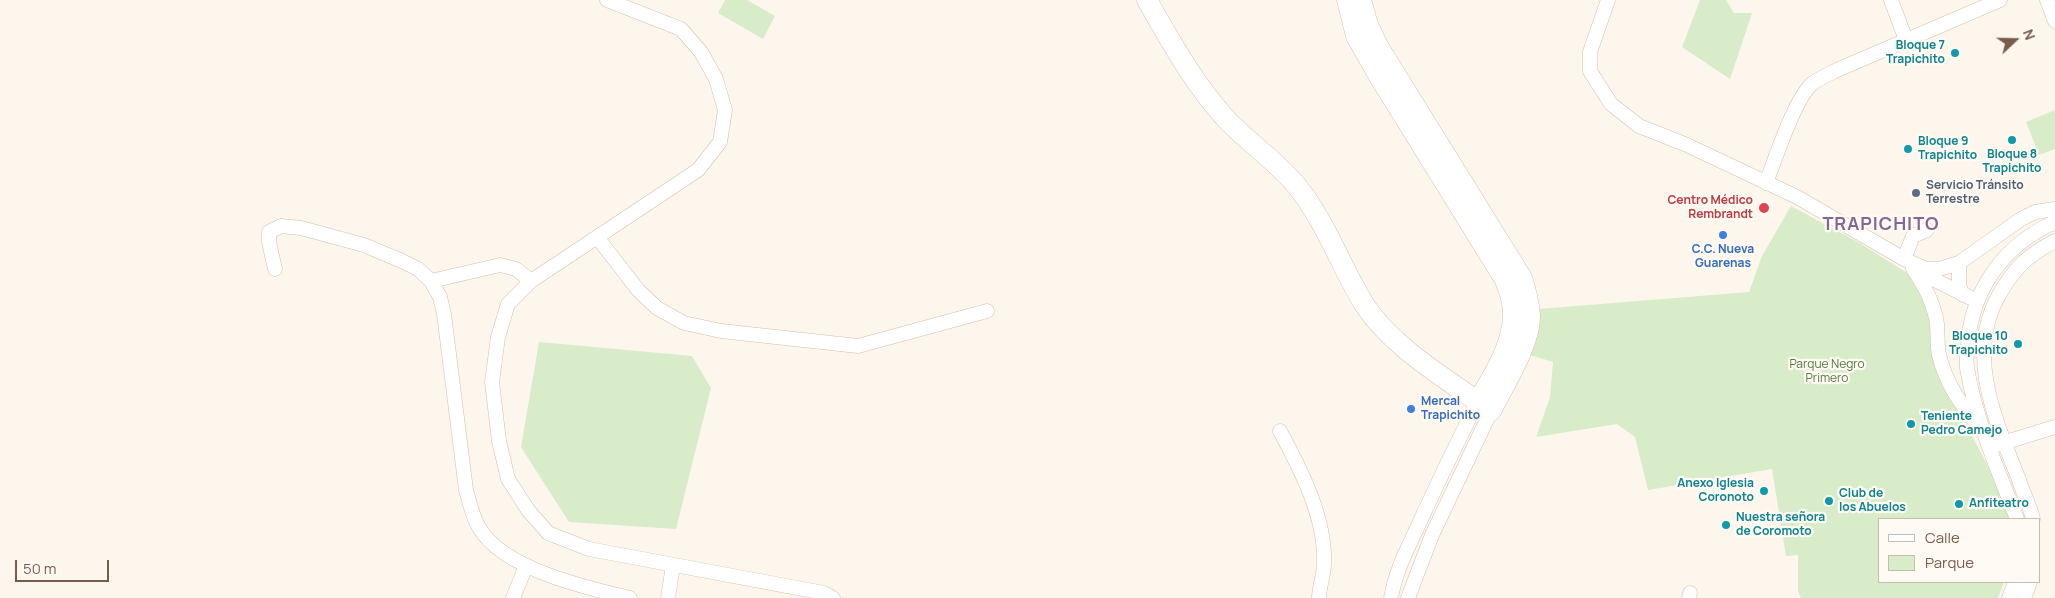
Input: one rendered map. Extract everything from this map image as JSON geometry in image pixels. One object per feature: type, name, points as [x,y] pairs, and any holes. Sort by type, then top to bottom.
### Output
[{"type":"street","points":[[608,0],[681,29],[701,52],[716,79],[725,110],[720,142],[698,170],[531,281],[508,304],[498,337],[492,382],[499,441],[508,479],[528,510],[548,533],[589,549],[824,592],[833,598]]},
{"type":"street","points":[[1147,0],[1182,62],[1199,86],[1227,120],[1296,185],[1312,208],[1364,304],[1380,326],[1420,361],[1485,406]]},
{"type":"street","points":[[1347,0],[1356,36],[1505,280],[1512,303],[1512,329],[1485,406],[1408,598]]},
{"type":"street","points":[[1360,0],[1368,25],[1378,46],[1522,278],[1528,299],[1530,317],[1527,339],[1446,464],[1393,584],[1391,598]]},
{"type":"street","points":[[1608,0],[1590,52],[1590,71],[1611,104],[1639,126],[1687,145],[1796,197],[1908,264],[1976,301]]},
{"type":"street","points":[[1891,0],[1906,40]]},
{"type":"street","points":[[1766,183],[1786,130],[1801,100],[1812,84],[1838,70],[2000,0]]},
{"type":"street","points":[[2047,0],[2055,21]]},
{"type":"street","points":[[1908,264],[1926,269],[1939,269],[1959,263],[2021,219],[2035,212],[2055,209]]},
{"type":"street","points":[[2017,518],[1983,433],[1967,366],[1967,345],[1970,322],[1976,301],[1989,276],[2014,247],[2029,236],[2055,222]]},
{"type":"street","points":[[275,269],[269,242],[270,232],[281,226],[301,228],[364,245],[418,270],[431,281],[440,297],[444,314],[466,490],[473,517],[480,531],[501,551],[526,566],[596,590],[630,598]]},
{"type":"street","points":[[1927,230],[1914,236],[1908,264],[1930,296],[1936,324],[1939,356],[1950,385],[1957,398],[1983,433]]},
{"type":"street","points":[[597,237],[638,290],[657,308],[684,323],[721,331],[858,346],[987,311]]},
{"type":"street","points":[[2033,518],[1995,418],[1982,358],[1988,320],[1995,302],[2014,270],[2027,258],[2055,241]]},
{"type":"street","points":[[1959,263],[1959,286],[1963,295]]},
{"type":"street","points":[[431,281],[500,265],[516,269],[531,281]]},
{"type":"street","points":[[1990,448],[2055,427]]},
{"type":"street","points":[[1280,431],[1304,480],[1323,542],[1324,565],[1319,598]]},
{"type":"street","points":[[668,598],[674,565]]},
{"type":"street","points":[[513,598],[526,566]]},
{"type":"street","points":[[2009,598],[2014,583]]},
{"type":"street","points":[[2024,598],[2030,583]]},
{"type":"green space","points":[[725,0],[747,0],[775,16],[763,39],[718,13]]},
{"type":"green space","points":[[1700,0],[1726,0],[1734,13],[1752,13],[1730,79],[1682,47]]},
{"type":"green space","points":[[2055,110],[2055,149],[2039,155],[2026,122]]},
{"type":"green space","name":"Parque Negro Primero","points":[[1791,206],[1858,242],[1912,276],[1922,287],[1952,399],[2001,490],[2010,518],[1878,518],[1878,583],[2004,583],[1998,598],[1801,598],[1798,591],[1798,555],[1786,556],[1772,469],[1648,490],[1635,437],[1617,424],[1536,437],[1550,397],[1553,362],[1530,355],[1539,309],[1749,292],[1762,256]]},
{"type":"green space","points":[[539,342],[692,356],[711,388],[676,529],[569,522],[521,447]]},
{"type":"place","name":"Bloque 7 Trapichito","points":[[1955,53]]},
{"type":"place","name":"Bloque 8 Trapichito","points":[[2012,140]]},
{"type":"place","name":"Bloque 9 Trapichito","points":[[1908,149]]},
{"type":"place","name":"Servicio Tránsito Terrestre","points":[[1916,193]]},
{"type":"place","name":"Centro Médico Rembrandt","points":[[1764,208]]},
{"type":"place","name":"C.C. Nueva Guarenas","points":[[1723,235]]},
{"type":"place","name":"Bloque 10 Trapichito","points":[[2018,344]]},
{"type":"place","name":"Mercal Trapichito","points":[[1411,409]]},
{"type":"place","name":"Teniente Pedro Camejo","points":[[1911,424]]},
{"type":"place","name":"Anexo Iglesia Coronoto","points":[[1764,491]]},
{"type":"place","name":"Club de los Abuelos","points":[[1829,501]]},
{"type":"place","name":"Anfiteatro","points":[[1959,504]]},
{"type":"place","name":"Nuestra señora de Coromoto","points":[[1726,525]]},
{"type":"district","name":"TRAPICHITO","points":[[1881,225]]}]
